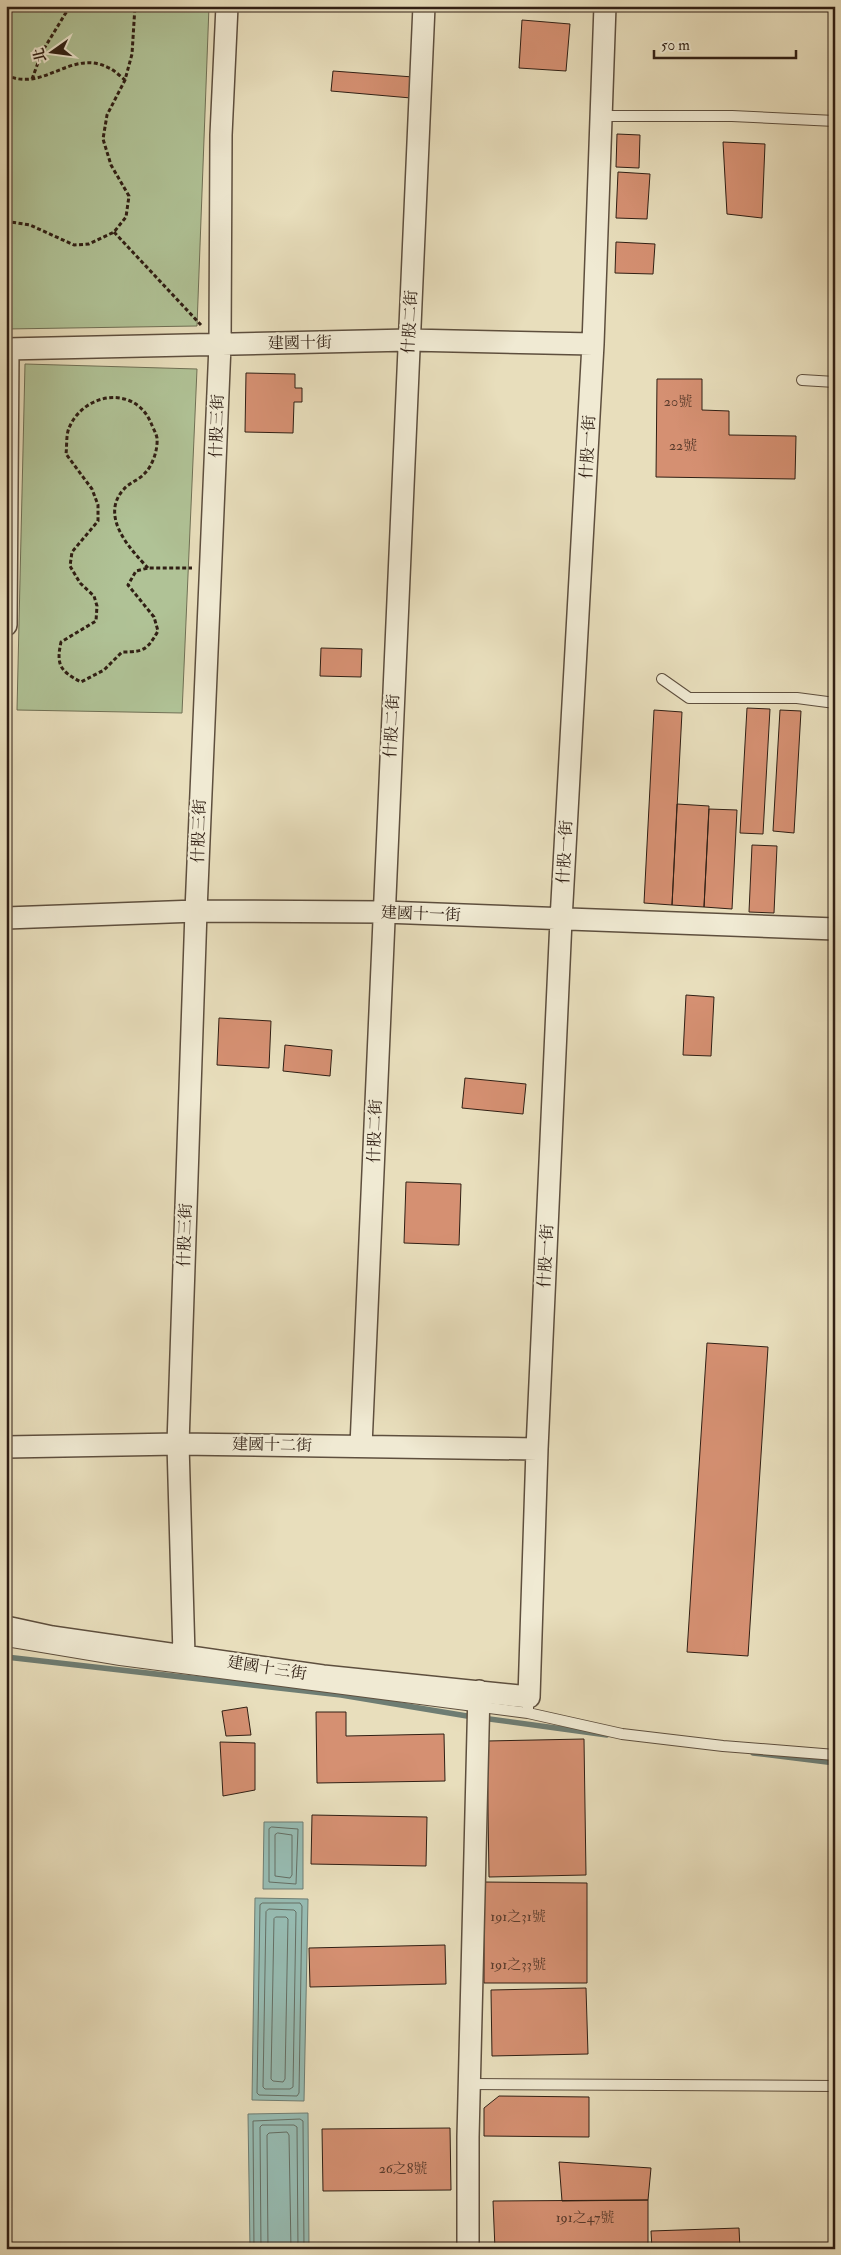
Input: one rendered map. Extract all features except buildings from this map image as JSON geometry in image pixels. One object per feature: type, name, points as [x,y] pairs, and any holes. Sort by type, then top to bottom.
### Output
[{"type":"street","name":"什股三街","points":[[184,1655],[178,1444],[196,911],[220,344],[221,135],[227,6]]},
{"type":"street","name":"什股二街","points":[[361,1446],[424,6]]},
{"type":"street","name":"什股一街","points":[[528,1705],[537,1449],[561,920],[593,344],[606,6]]},
{"type":"street","name":"建國十街","points":[[7,349],[409,340],[593,344]]},
{"type":"street","points":[[6,625],[7,349]]},
{"type":"street","name":"建國十一街","points":[[6,918],[196,911],[384,912],[835,929]]},
{"type":"street","name":"建國十二街","points":[[6,1447],[178,1444],[537,1449]]},
{"type":"street","name":"建國十三街","points":[[6,1627],[52,1637],[479,1700],[528,1705]]},
{"type":"street","points":[[468,2249],[479,1700]]},
{"type":"lane","points":[[602,116],[732,116],[835,121]]},
{"type":"lane","points":[[802,380],[835,382]]},
{"type":"lane","points":[[662,679],[689,698],[797,698],[835,702]]},
{"type":"lane","points":[[6,1641],[120,1660],[479,1700]]},
{"type":"lane","points":[[528,1705],[622,1734],[723,1746],[835,1755]]},
{"type":"lane","points":[[470,2084],[835,2086]]},
{"type":"path","points":[[60,6],[66,11]]},
{"type":"path","points":[[32,80],[42,52],[70,6]]},
{"type":"path","points":[[6,224],[11,222],[30,225],[74,245],[89,244],[114,232],[126,217],[129,196],[111,165],[103,139],[108,115],[125,80],[132,54],[135,6]]},
{"type":"path","points":[[6,75],[12,78],[32,80],[50,75],[70,64],[89,62],[109,67],[125,80]]},
{"type":"path","points":[[114,232],[201,325]]},
{"type":"path","points":[[148,568],[129,548],[116,526],[116,504],[124,489],[146,473],[154,458],[157,438],[146,412],[124,397],[106,397],[80,409],[68,429],[66,454],[92,489],[98,505],[98,521],[72,552],[70,566],[80,583],[94,596],[97,606],[96,621],[61,642],[58,658],[65,674],[80,682],[104,670],[122,652],[136,652],[148,648],[158,631],[154,617],[128,585],[136,571],[148,568],[192,568]]},
{"type":"green space","points":[[6,6],[209,6],[197,326],[6,329]]},
{"type":"green space","points":[[25,364],[197,369],[182,713],[17,710]]},
{"type":"water","points":[[264,1822],[303,1822],[303,1889],[263,1889]]},
{"type":"water","points":[[255,1898],[308,1899],[304,2101],[252,2100]]},
{"type":"water","points":[[308,2113],[309,2249],[250,2249],[248,2114]]},
{"type":"waterway","points":[[6,1657],[341,1695],[473,1717]]},
{"type":"waterway","points":[[482,1718],[607,1735]]},
{"type":"waterway","points":[[753,1753],[835,1763]]}]
